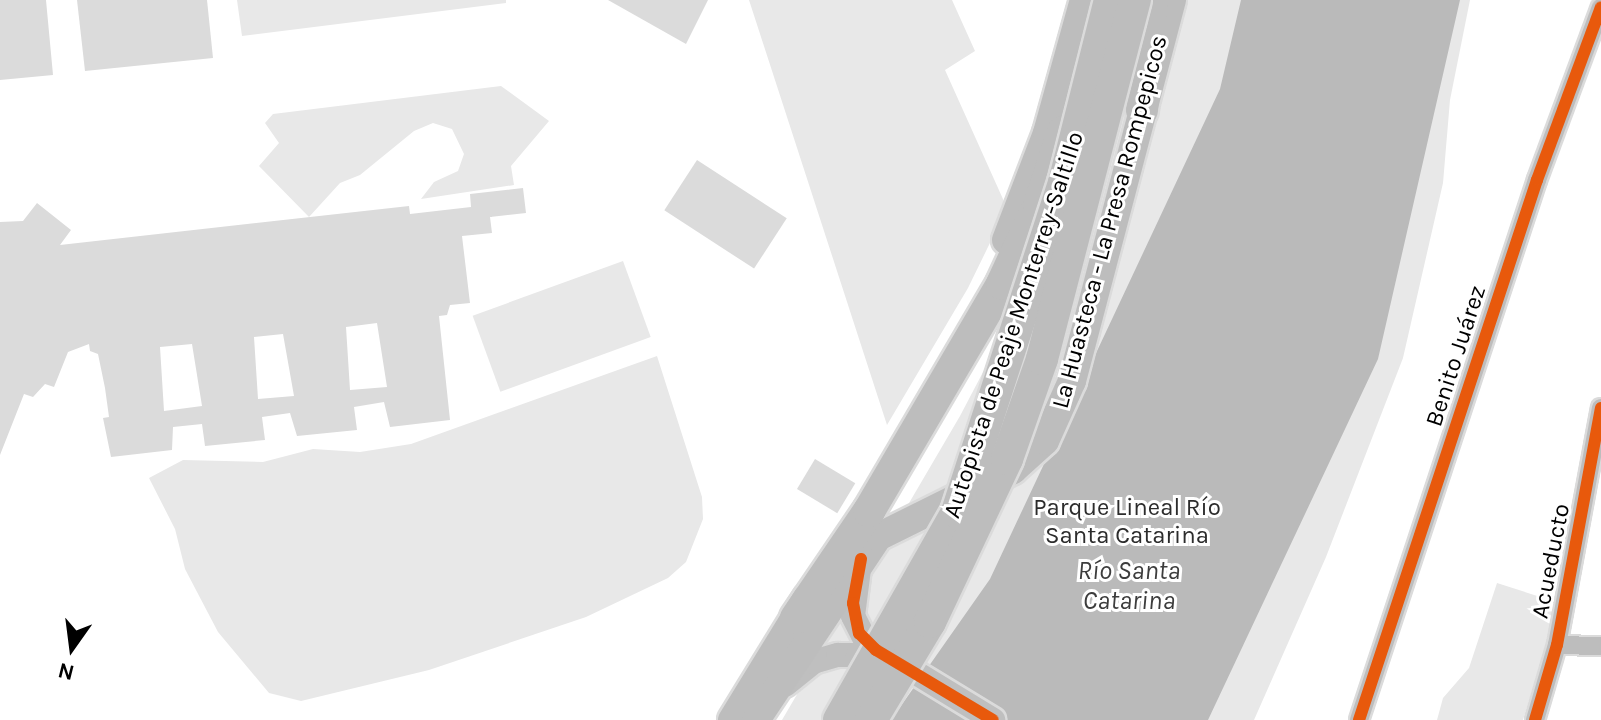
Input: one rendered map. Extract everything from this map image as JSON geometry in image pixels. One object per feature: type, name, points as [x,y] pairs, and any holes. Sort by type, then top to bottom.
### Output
[{"type":"highway","points":[[796,618],[869,511],[1002,284],[1039,204],[1109,0]]},
{"type":"highway","name":"Autopista de Peaje Monterrey-Saltillo","points":[[839,720],[957,512],[1064,183],[1109,0]]},
{"type":"highway","name":"Autopista de Peaje Monterrey-Saltillo","points":[[871,720],[945,595],[1007,459],[1042,359],[1135,0]]},
{"type":"highway","points":[[1142,110],[1152,0]]},
{"type":"main road","points":[[732,720],[796,618],[958,338],[1030,183],[1084,0]]},
{"type":"main road","name":"La Huasteca - La Presa Rompepicos","points":[[861,559],[878,537],[1013,470],[1045,441],[1072,381],[1172,0]]},
{"type":"main road","points":[[756,720],[861,559]]},
{"type":"street","name":"Benito Juárez","points":[[1359,720],[1537,180],[1601,7]]},
{"type":"street","name":"Acueducto","points":[[1535,720],[1592,516],[1601,408]]},
{"type":"street","points":[[861,559],[853,616],[859,633],[874,654],[971,720]]},
{"type":"street","points":[[1557,645],[1601,646]]},
{"type":"street","points":[[775,694],[813,662],[849,654],[874,654],[993,720]]},
{"type":"green space","points":[[237,0],[506,0],[506,3],[242,36]]},
{"type":"green space","points":[[749,0],[952,0],[975,51],[945,70],[1007,208],[968,288],[887,425]]},
{"type":"green space","name":"Río Santa Catarina","points":[[1123,0],[1470,0],[1450,100],[1443,183],[1403,358],[1326,557],[1254,720],[782,720],[960,416],[1027,288]]},
{"type":"green space","points":[[501,86],[549,121],[511,166],[514,185],[421,199],[434,182],[458,171],[464,154],[452,129],[433,123],[414,131],[360,175],[340,183],[309,217],[259,166],[279,143],[265,123],[273,114]]},
{"type":"green space","points":[[623,261],[651,337],[500,392],[473,316]]},
{"type":"green space","points":[[657,356],[702,497],[703,519],[686,562],[668,578],[586,617],[429,670],[301,701],[269,693],[218,632],[185,569],[175,529],[149,478],[183,460],[263,462],[313,449],[360,452],[411,444]]},
{"type":"green space","points":[[1497,583],[1559,603],[1523,720],[1437,720],[1443,698],[1469,668]]},
{"type":"water","name":"Río Santa Catarina","points":[[1241,0],[1460,0],[1378,359],[1208,720],[891,720],[990,579],[1220,89]]},
{"type":"building","points":[[0,0],[46,0],[53,75],[0,80]]},
{"type":"building","points":[[77,0],[207,0],[213,58],[85,71]]},
{"type":"building","points":[[608,0],[708,0],[686,44]]},
{"type":"building","points":[[697,160],[787,218],[754,269],[664,210]]},
{"type":"building","points":[[523,188],[526,213],[490,217],[492,233],[462,236],[470,303],[450,305],[447,315],[439,316],[450,420],[390,427],[384,402],[354,407],[357,430],[297,436],[290,413],[262,417],[265,440],[205,446],[202,424],[173,427],[172,450],[111,457],[103,418],[109,417],[105,388],[98,354],[90,351],[89,344],[68,352],[54,387],[45,384],[33,397],[24,394],[0,455],[0,222],[23,221],[37,203],[71,230],[60,245],[409,206],[410,214],[471,207],[470,194]],"holes":[[[377,323],[387,387],[350,390],[346,327]],[[283,334],[294,396],[258,399],[254,337]],[[192,344],[202,406],[164,411],[160,347]]]},
{"type":"building","points":[[815,459],[855,483],[837,513],[797,489]]},
{"type":"cycle path","points":[[1359,720],[1537,180],[1601,7]]},
{"type":"cycle path","points":[[1535,720],[1557,645],[1601,408]]},
{"type":"cycle path","points":[[861,559],[853,603],[859,633],[876,650],[993,720]]},
{"type":"park label","name":"Parque Lineal Río Santa Catarina","points":[[1127,522]]}]
